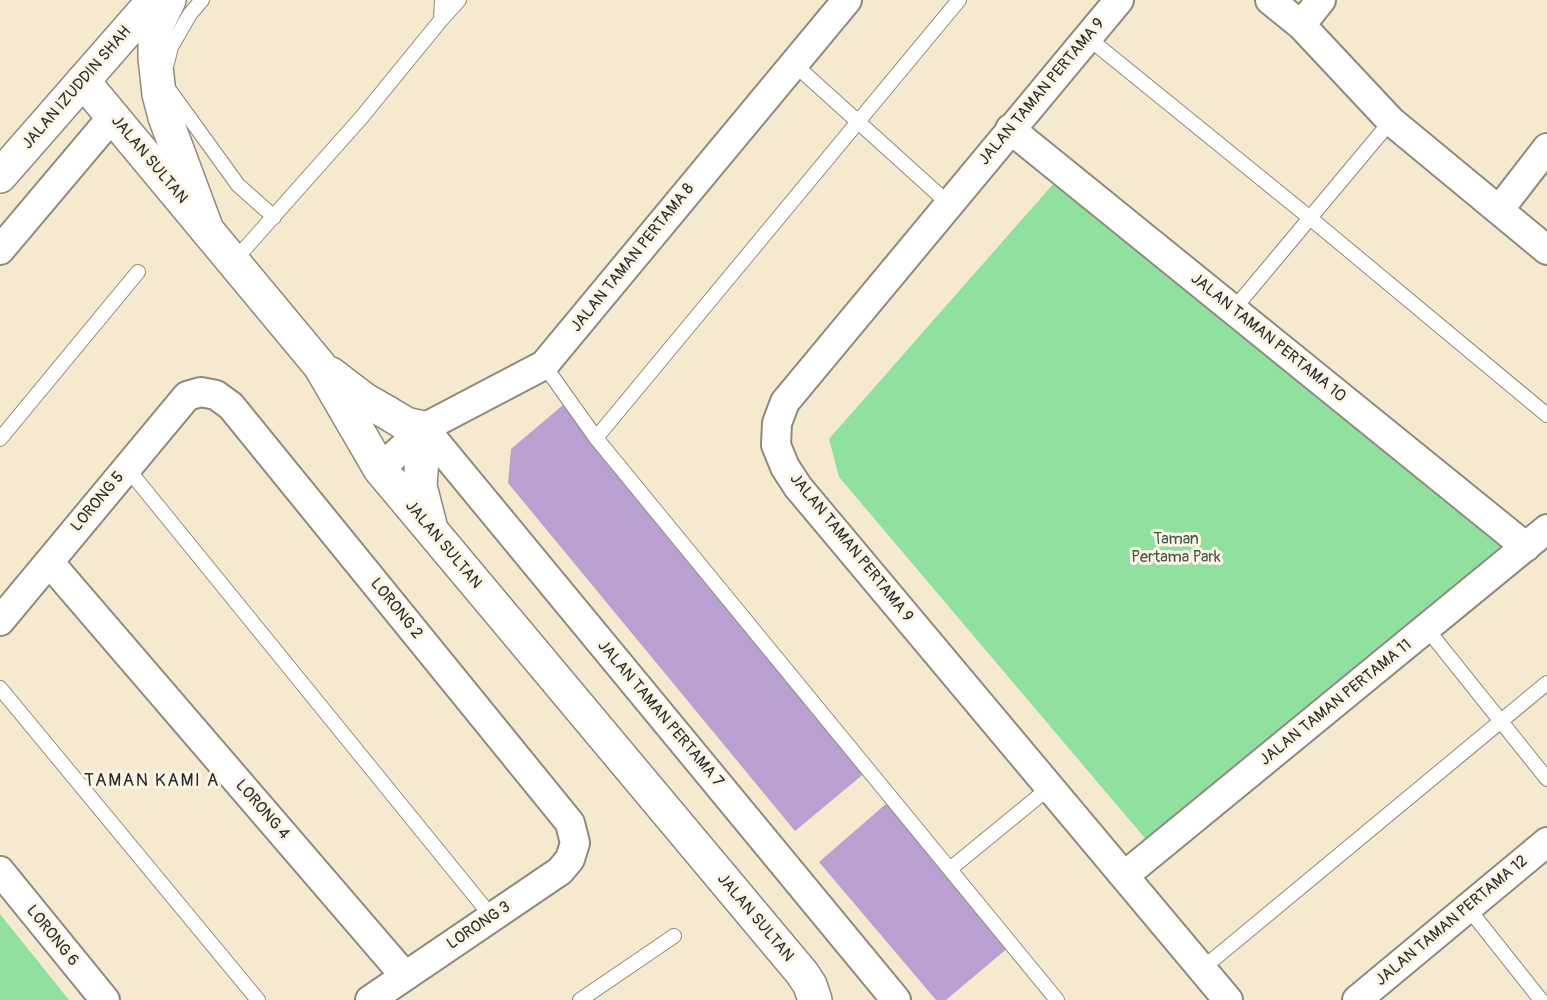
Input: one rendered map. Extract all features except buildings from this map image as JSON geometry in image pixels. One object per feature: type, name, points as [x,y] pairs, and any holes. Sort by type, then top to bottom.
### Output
[{"type":"street","name":"JALAN IZUDDIN SHAH","points":[[0,176],[154,0]]},
{"type":"street","points":[[169,0],[155,29],[159,94],[165,117],[207,230]]},
{"type":"street","name":"JALAN TAMAN PERTAMA 8","points":[[380,469],[424,428],[544,365],[846,0]]},
{"type":"street","name":"JALAN TAMAN PERTAMA 9","points":[[1119,0],[785,402],[777,423],[776,445],[785,467],[798,487],[1228,1000]]},
{"type":"street","points":[[1270,0],[1301,25],[1391,122],[1547,250]]},
{"type":"street","points":[[1301,25],[1321,0]]},
{"type":"street","name":"JALAN SULTAN","points":[[83,81],[320,366],[380,469],[801,973],[810,985],[815,1000]]},
{"type":"street","points":[[0,250],[113,116]]},
{"type":"street","name":"JALAN TAMAN PERTAMA 10","points":[[1010,129],[1233,310],[1537,538]]},
{"type":"street","points":[[1499,210],[1547,148]]},
{"type":"street","points":[[320,366],[372,404],[406,424],[424,428],[420,486],[432,531]]},
{"type":"street","name":"LORONG 5","points":[[0,621],[187,396],[201,392]]},
{"type":"street","name":"LORONG 2","points":[[201,392],[216,395],[231,406],[570,823],[575,843]]},
{"type":"street","name":"JALAN TAMAN PERTAMA 7","points":[[424,428],[896,1000]]},
{"type":"street","name":"JALAN TAMAN PERTAMA 11","points":[[1124,876],[1537,538]]},
{"type":"street","name":"LORONG 4","points":[[49,562],[405,976]]},
{"type":"street","name":"JALAN TAMAN PERTAMA 12","points":[[1357,1000],[1547,842]]},
{"type":"street","name":"LORONG 3","points":[[370,1000],[560,871],[570,859],[575,843]]},
{"type":"street","name":"LORONG 6","points":[[0,871],[105,1000]]},
{"type":"lane","points":[[202,0],[190,14],[171,47],[165,70],[170,94],[238,185],[274,217]]},
{"type":"lane","points":[[441,20],[442,0]]},
{"type":"lane","points":[[234,262],[361,118],[459,0]]},
{"type":"lane","points":[[596,438],[959,0]]},
{"type":"lane","points":[[1087,38],[1310,218],[1547,415]]},
{"type":"lane","points":[[793,63],[949,204]]},
{"type":"lane","points":[[1233,310],[1391,122]]},
{"type":"lane","points":[[0,439],[138,272]]},
{"type":"lane","points":[[544,365],[596,438],[1057,1000]]},
{"type":"lane","points":[[127,468],[492,917]]},
{"type":"lane","points":[[1426,629],[1547,780]]},
{"type":"lane","points":[[1203,968],[1547,683]]},
{"type":"lane","points":[[0,688],[258,1000]]},
{"type":"lane","points":[[950,869],[1050,787]]},
{"type":"lane","points":[[1468,908],[1541,1000]]},
{"type":"lane","points":[[580,1000],[674,936]]},
{"type":"green space","name":"Taman Pertama Park","points":[[1054,183],[1509,547],[1149,843],[839,477],[829,439]]},
{"type":"green space","points":[[0,914],[69,1000],[0,1000]]},
{"type":"district","name":"TAMAN KAMI A","points":[[152,781]]}]
